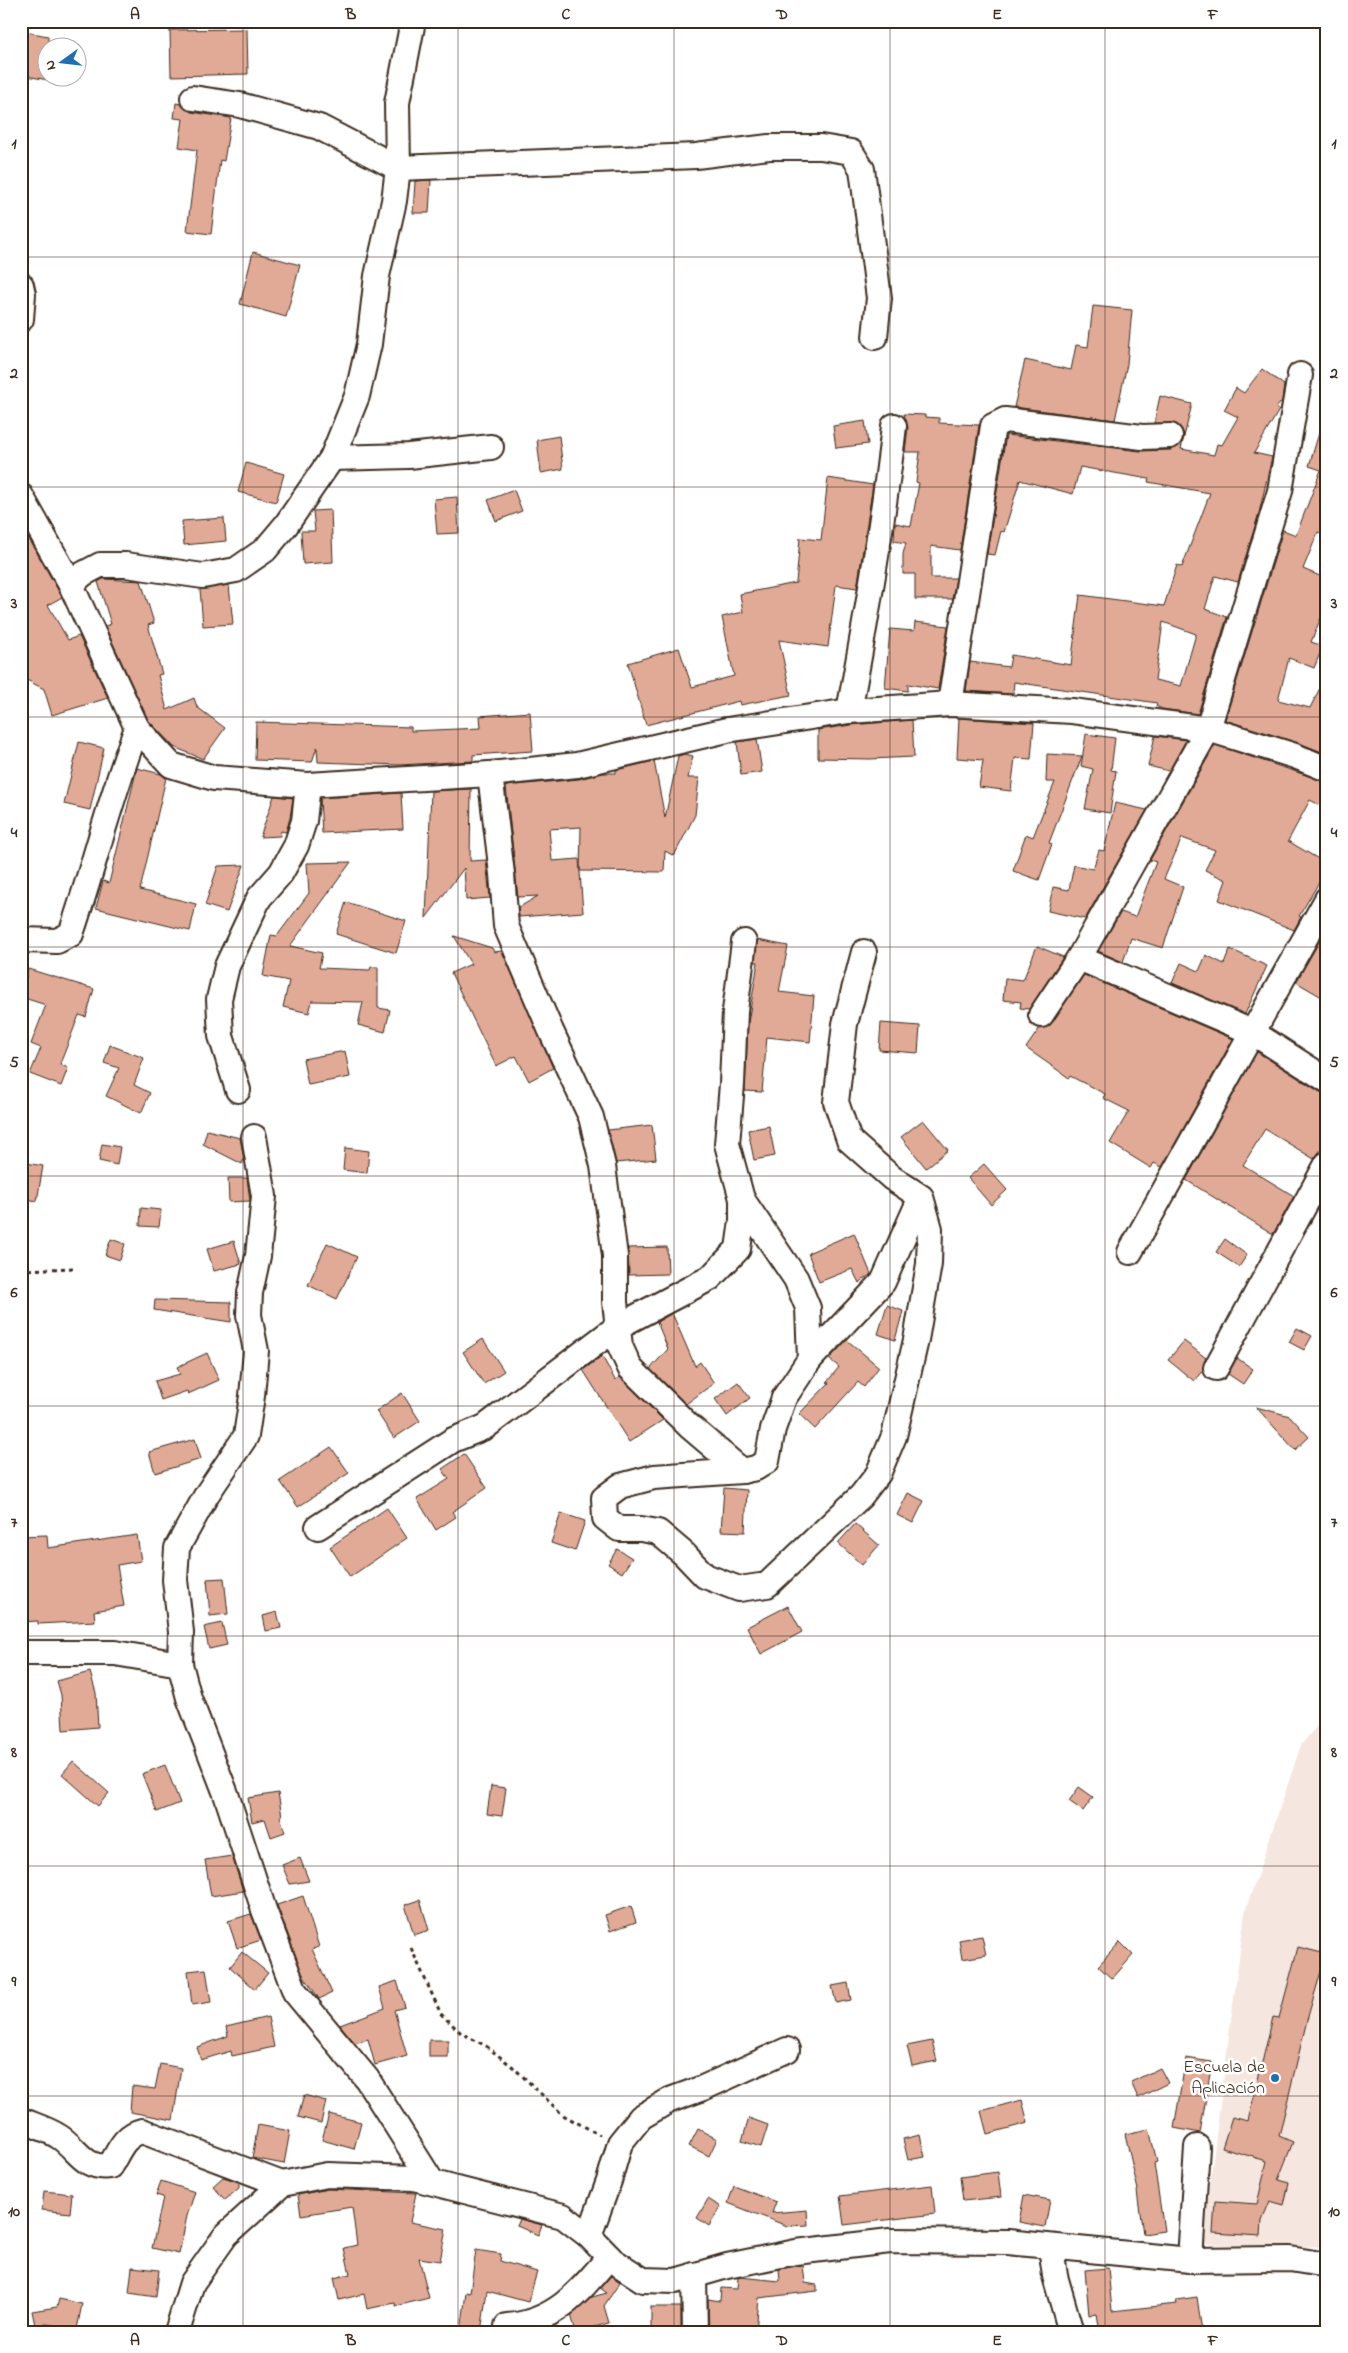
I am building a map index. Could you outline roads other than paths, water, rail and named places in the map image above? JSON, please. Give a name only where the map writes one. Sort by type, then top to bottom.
[{"type":"street","points":[[71,585],[83,574],[100,566],[126,564],[203,576],[236,570],[265,550],[286,526],[332,458],[357,396],[369,344],[377,276],[394,201],[398,168],[397,103],[412,21]]},
{"type":"street","points":[[193,98],[240,105],[319,127],[398,168],[696,156],[769,147],[821,148],[850,152],[862,169],[879,298],[876,338]]},
{"type":"street","points":[[21,285],[23,294],[21,320]]},
{"type":"street","points":[[1041,1015],[1079,958],[1208,729],[1280,491],[1300,376]]},
{"type":"street","points":[[950,704],[993,426],[1005,420],[1142,437],[1170,436]]},
{"type":"street","points":[[849,711],[867,613],[888,480],[894,426]]},
{"type":"street","points":[[332,458],[409,456],[491,447]]},
{"type":"street","points":[[21,496],[71,585],[137,728],[171,765],[214,778],[308,784],[490,774],[577,765],[727,730],[849,711],[950,704],[1072,712],[1208,729],[1294,756],[1327,769]]},
{"type":"street","points":[[21,940],[57,941],[72,934],[98,854],[122,767],[137,728]]},
{"type":"street","points":[[490,774],[506,926],[551,1031],[591,1117],[603,1166],[614,1248],[620,1346],[630,1368],[689,1426],[742,1471]]},
{"type":"street","points":[[238,1090],[221,1036],[219,999],[227,966],[259,898],[281,873],[296,846],[304,821],[308,784]]},
{"type":"street","points":[[1130,1252],[1327,899]]},
{"type":"street","points":[[318,1526],[453,1440],[485,1427],[618,1326],[710,1278],[738,1249],[742,1221],[742,1199],[727,1144],[735,1011],[744,942]]},
{"type":"street","points":[[864,952],[845,1024],[836,1102],[849,1140],[892,1178],[922,1197],[930,1230],[929,1264],[916,1340],[894,1436],[878,1474],[861,1496],[767,1585],[739,1589],[705,1576],[684,1554],[658,1532],[640,1529],[619,1529],[605,1518],[604,1498],[620,1486],[654,1477],[742,1471],[756,1468],[767,1461],[773,1429],[784,1398],[810,1359],[883,1282],[922,1197]]},
{"type":"street","points":[[1079,958],[1252,1032],[1327,1080]]},
{"type":"street","points":[[254,1137],[264,1196],[258,1256],[250,1293],[249,1315],[256,1351],[252,1396],[246,1436],[207,1494],[178,1548],[175,1580],[181,1632],[180,1664],[189,1698],[226,1794],[264,1910],[295,1992],[367,2080],[432,2182]]},
{"type":"street","points":[[1216,1368],[1327,1164]]},
{"type":"street","points":[[742,1199],[796,1279],[808,1308],[810,1359]]},
{"type":"street","points":[[21,1653],[115,1652],[180,1664]]},
{"type":"street","points":[[589,2236],[609,2181],[620,2142],[641,2117],[670,2100],[703,2088],[787,2050]]},
{"type":"street","points":[[21,2120],[58,2136],[86,2162],[99,2168],[110,2166],[125,2140],[131,2134],[142,2131],[282,2184]]},
{"type":"street","points":[[1190,2260],[1197,2147]]},
{"type":"street","points":[[177,2332],[192,2283],[226,2235],[282,2184],[327,2175],[414,2178],[562,2216],[589,2236],[609,2257],[643,2280],[675,2281],[727,2266],[796,2252],[890,2241],[1008,2242],[1190,2260],[1290,2259],[1327,2264]]},
{"type":"street","points":[[1051,2247],[1056,2276],[1071,2332]]},
{"type":"street","points":[[507,2326],[520,2325],[554,2313],[580,2290],[609,2257]]},
{"type":"street","points":[[694,2276],[695,2332]]},
{"type":"place","name":"Escuela de Aplicación","points":[[1275,2078]]}]
